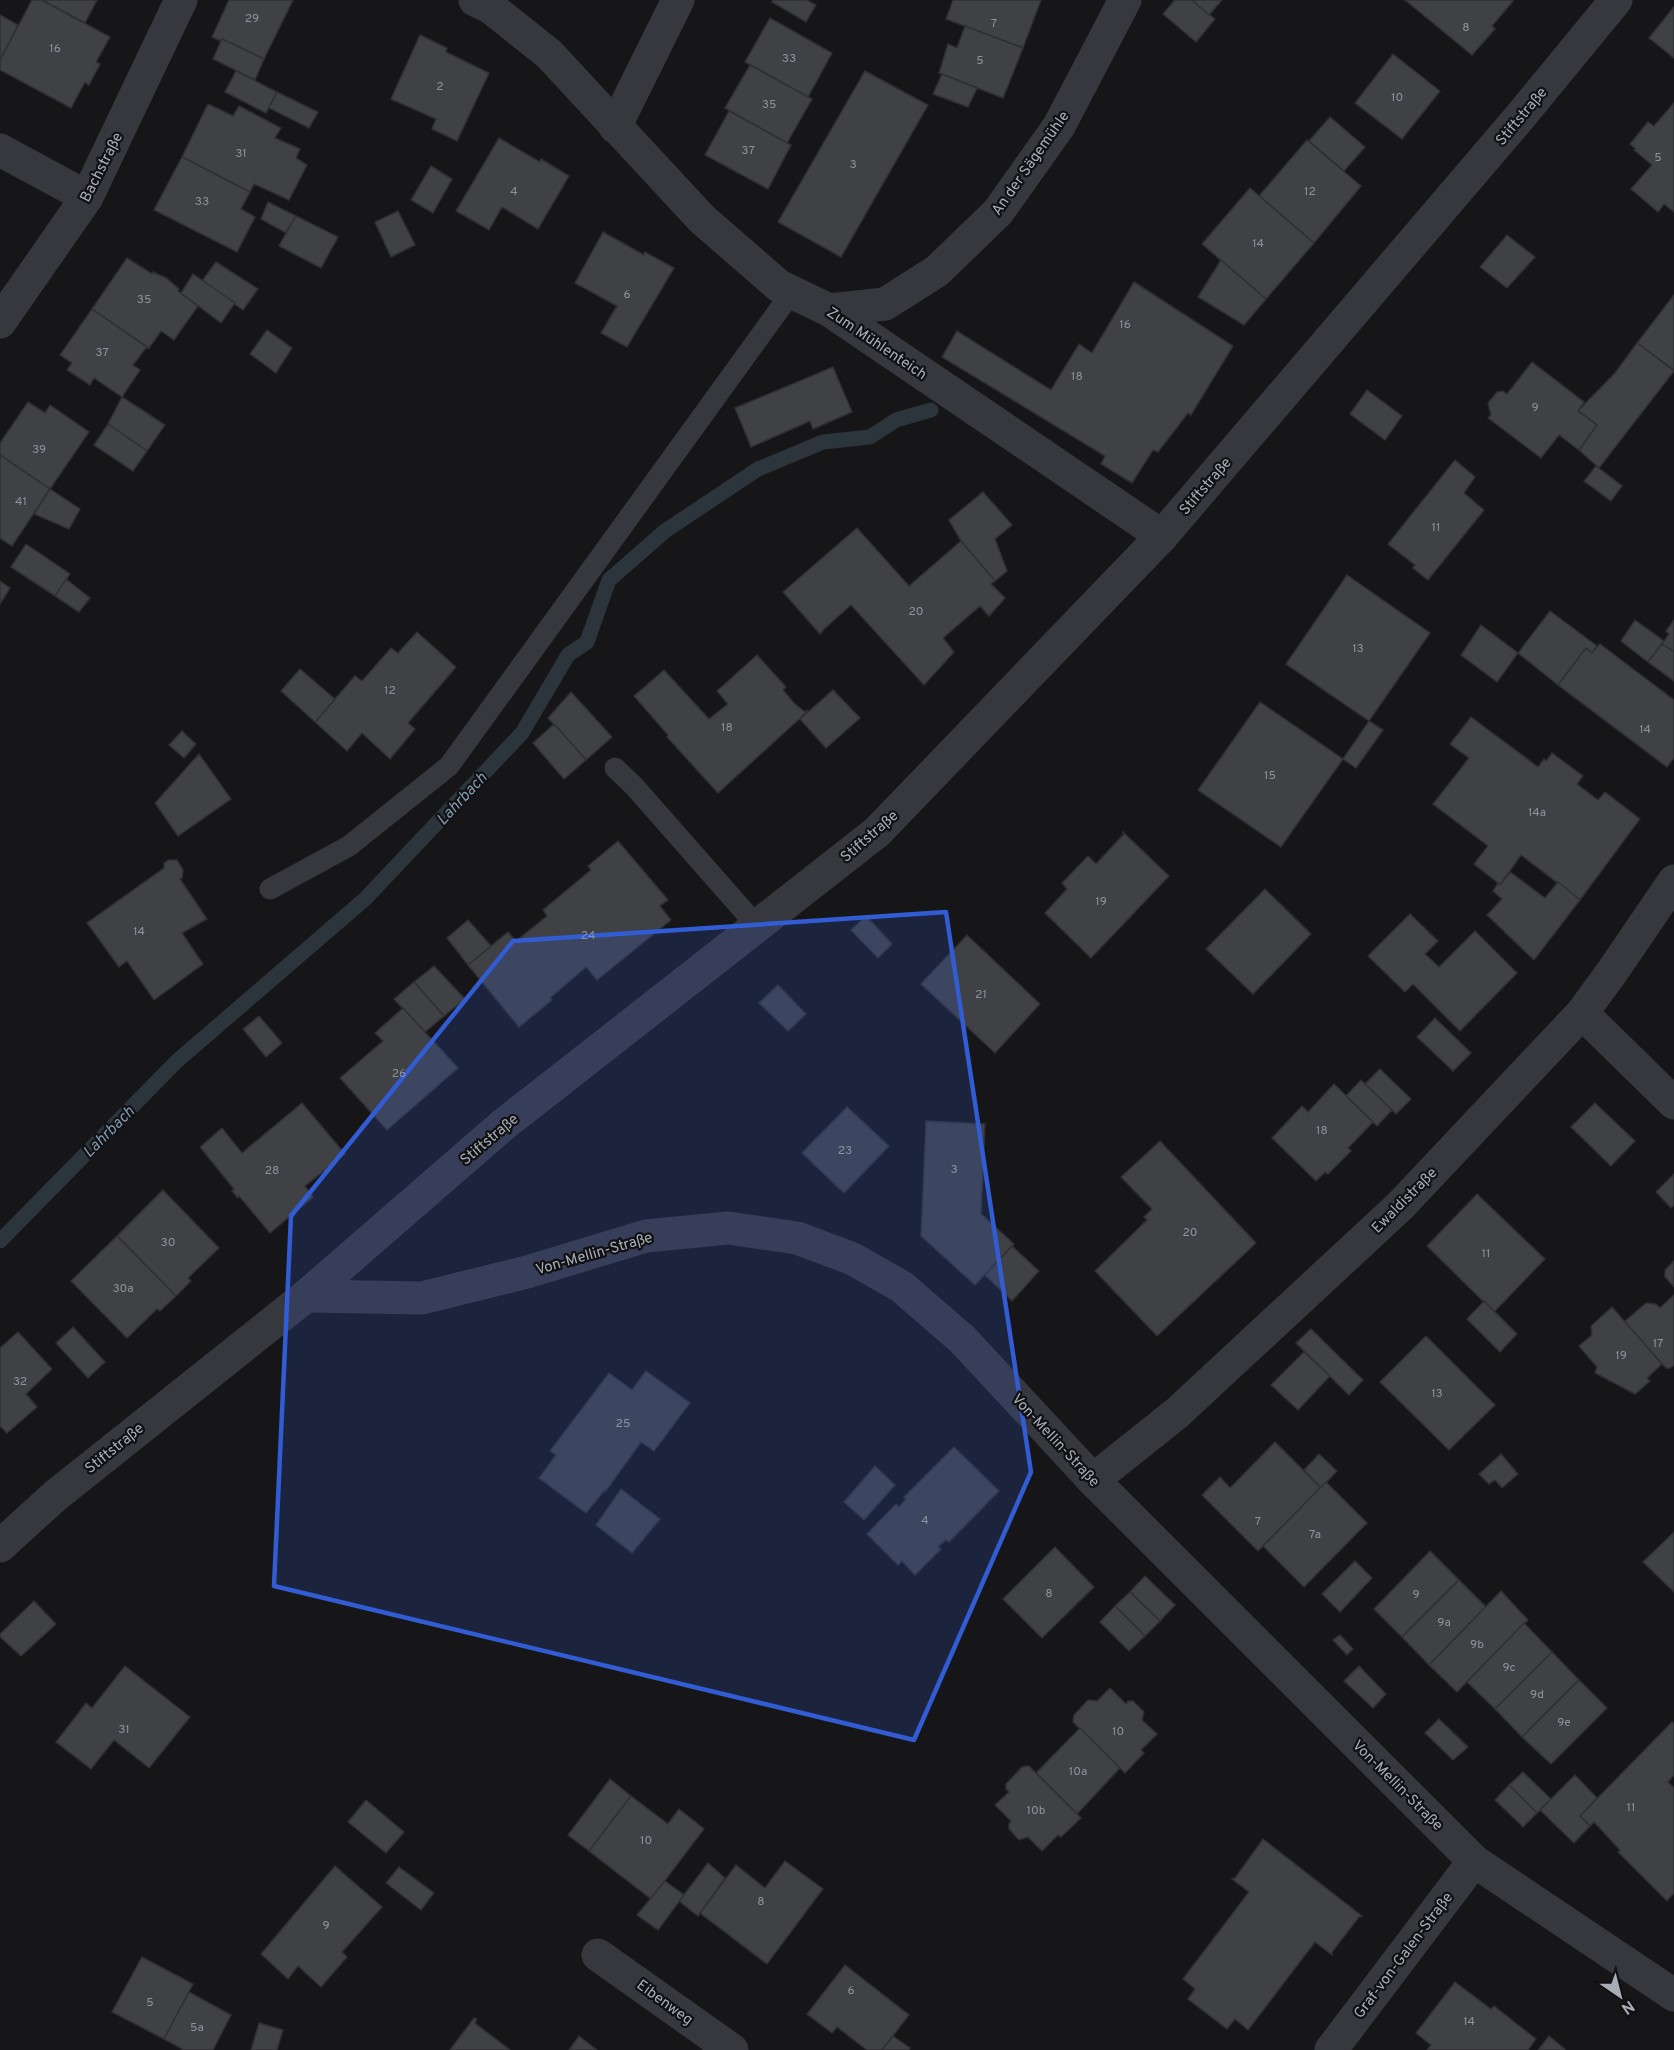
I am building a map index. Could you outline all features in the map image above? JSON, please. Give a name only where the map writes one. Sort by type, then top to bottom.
[{"type":"street","name":"Bachstraße","points":[[0,322],[87,197],[181,0]]},
{"type":"street","name":"Zum Mühlenteich","points":[[476,0],[489,7],[549,54],[702,219],[779,286],[829,310],[1162,536]]},
{"type":"street","points":[[615,127],[678,0]]},
{"type":"street","name":"An der Sägemühle","points":[[829,310],[885,304],[938,271],[998,212],[1059,126],[1125,0]]},
{"type":"street","name":"Stiftstraße","points":[[0,1546],[55,1496],[306,1296],[503,1125],[877,832],[1162,536],[1519,118],[1616,0]]},
{"type":"street","points":[[0,150],[87,197]]},
{"type":"street","name":"Ewaldistraße","points":[[1093,1480],[1177,1413],[1400,1206],[1582,1013],[1674,882]]},
{"type":"street","points":[[1582,1013],[1674,1103]]},
{"type":"street","name":"Von-Mellin-Straße","points":[[306,1296],[422,1298],[527,1272],[646,1236],[728,1228],[797,1238],[853,1259],[902,1287],[963,1340],[1093,1480],[1474,1861],[1674,1995]]},
{"type":"street","name":"Graf-von-Galen-Straße","points":[[1331,2050],[1474,1861]]},
{"type":"street","name":"Eibenweg","points":[[598,1954],[732,2050]]},
{"type":"lane","points":[[270,889],[349,846],[448,766],[792,292]]},
{"type":"lane","points":[[615,768],[633,785],[758,927]]},
{"type":"highlighted area","points":[[946,912],[1031,1472],[914,1740],[274,1586],[291,1216],[513,941]]},
{"type":"building","points":[[32,0],[42,0],[110,37],[96,62],[100,64],[89,85],[85,82],[71,108],[0,70],[0,60]]},
{"type":"building","points":[[42,0],[97,0],[85,23]]},
{"type":"building","points":[[229,0],[293,0],[264,59],[222,39],[221,41],[212,37]]},
{"type":"building","points":[[773,0],[807,0],[816,5],[806,22],[772,2]]},
{"type":"building","points":[[953,0],[1041,0],[1023,48],[946,19]]},
{"type":"building","points":[[1175,0],[1192,0],[1215,19],[1196,42],[1163,14]]},
{"type":"building","points":[[1192,0],[1222,0],[1209,15]]},
{"type":"building","points":[[1405,0],[1513,1],[1492,26],[1495,29],[1472,55]]},
{"type":"building","points":[[1674,7],[1674,58],[1649,38]]},
{"type":"building","points":[[0,15],[18,25],[0,60]]},
{"type":"building","points":[[770,18],[832,53],[808,97],[745,62]]},
{"type":"building","points":[[965,26],[1023,48],[1003,98],[939,73],[948,44],[957,48]]},
{"type":"building","points":[[420,35],[447,48],[446,52],[489,73],[457,141],[432,129],[436,119],[391,99]]},
{"type":"building","points":[[222,39],[264,59],[255,80],[213,59]]},
{"type":"building","points":[[1393,54],[1440,91],[1402,139],[1355,103]]},
{"type":"building","points":[[750,65],[812,99],[787,143],[725,108]]},
{"type":"building","points":[[236,71],[277,92],[266,113],[225,92]]},
{"type":"building","points":[[865,71],[928,105],[841,257],[778,222]]},
{"type":"building","points":[[942,74],[977,88],[968,107],[933,94]]},
{"type":"building","points":[[277,92],[318,112],[309,128],[269,108]]},
{"type":"building","points":[[1674,103],[1674,212],[1664,204],[1658,212],[1631,189],[1652,165],[1630,144],[1648,122],[1654,126]]},
{"type":"building","points":[[208,104],[233,116],[239,106],[281,128],[275,138],[300,149],[296,158],[307,165],[289,200],[254,184],[250,192],[182,157]]},
{"type":"building","points":[[729,111],[791,145],[768,189],[705,155]]},
{"type":"building","points":[[1330,117],[1365,147],[1344,171],[1309,141]]},
{"type":"building","points":[[499,138],[569,176],[538,229],[502,207],[489,230],[456,211]]},
{"type":"building","points":[[1307,140],[1361,186],[1314,243],[1259,196]]},
{"type":"building","points":[[182,157],[250,192],[241,209],[255,217],[237,252],[154,210]]},
{"type":"building","points":[[431,166],[452,179],[433,213],[411,200]]},
{"type":"building","points":[[1250,188],[1314,243],[1266,299],[1202,244]]},
{"type":"building","points":[[268,202],[296,216],[286,233],[261,219]]},
{"type":"building","points":[[398,211],[415,245],[391,257],[375,222]]},
{"type":"building","points":[[296,216],[338,237],[321,268],[279,246]]},
{"type":"building","points":[[603,232],[644,255],[645,252],[674,268],[627,347],[601,333],[617,306],[575,283]]},
{"type":"building","points":[[1507,235],[1535,257],[1507,288],[1480,267]]},
{"type":"building","points":[[127,258],[152,274],[153,272],[166,278],[179,289],[178,291],[198,306],[174,340],[161,331],[149,348],[92,309]]},
{"type":"building","points":[[1221,260],[1266,299],[1244,325],[1198,297]]},
{"type":"building","points":[[216,262],[258,289],[243,310],[202,281]]},
{"type":"building","points":[[193,274],[235,303],[221,323],[181,293]]},
{"type":"building","points":[[1134,282],[1233,346],[1191,415],[1188,413],[1158,452],[1153,450],[1132,483],[1101,464],[1105,456],[942,357],[957,331],[1051,390],[1079,344],[1092,353]]},
{"type":"building","points":[[1674,295],[1674,370],[1637,343]]},
{"type":"building","points":[[92,309],[148,348],[133,365],[140,370],[122,397],[94,378],[90,385],[67,370],[72,363],[60,355]]},
{"type":"building","points":[[267,330],[292,348],[276,373],[250,354]]},
{"type":"building","points":[[1637,343],[1674,371],[1599,468],[1579,450],[1597,425],[1578,411],[1615,373]]},
{"type":"building","points":[[1532,362],[1584,402],[1578,411],[1597,425],[1579,450],[1559,435],[1541,458],[1488,418],[1491,415],[1488,403],[1497,392],[1503,391],[1507,394]]},
{"type":"building","points":[[833,367],[852,412],[813,429],[810,421],[751,447],[735,408]]},
{"type":"building","points":[[1367,390],[1402,416],[1385,440],[1350,414]]},
{"type":"building","points":[[122,397],[165,425],[147,451],[108,424]]},
{"type":"building","points":[[28,402],[45,413],[50,405],[89,432],[50,489],[0,455],[0,443]]},
{"type":"building","points":[[108,424],[147,451],[133,471],[94,445]]},
{"type":"building","points":[[0,455],[50,489],[12,546],[0,538]]},
{"type":"building","points":[[1455,460],[1475,477],[1464,493],[1484,510],[1428,580],[1413,568],[1415,565],[1388,544]]},
{"type":"building","points":[[1596,466],[1622,486],[1611,501],[1584,481]]},
{"type":"building","points":[[50,489],[80,509],[69,529],[34,514]]},
{"type":"building","points":[[983,492],[1012,525],[995,539],[1007,571],[995,581],[961,541],[949,520]]},
{"type":"building","points":[[857,528],[909,586],[961,541],[995,581],[991,584],[1005,598],[989,616],[980,606],[943,638],[954,652],[924,685],[851,605],[820,634],[783,592]]},
{"type":"building","points":[[26,544],[70,574],[55,596],[11,567]]},
{"type":"building","points":[[1347,575],[1430,633],[1369,721],[1286,664]]},
{"type":"building","points":[[66,579],[90,598],[79,612],[55,596]]},
{"type":"building","points":[[0,581],[10,588],[0,604]]},
{"type":"building","points":[[1550,611],[1597,646],[1592,653],[1586,648],[1558,685],[1518,653]]},
{"type":"building","points":[[1635,620],[1664,641],[1648,662],[1621,641]]},
{"type":"building","points":[[1674,620],[1674,652],[1662,644],[1669,634],[1666,631]]},
{"type":"building","points":[[1481,625],[1518,653],[1497,682],[1461,655]]},
{"type":"building","points":[[417,632],[456,667],[408,723],[415,729],[390,759],[362,733],[347,751],[315,722],[355,676],[362,681],[391,648],[398,653]]},
{"type":"building","points":[[1600,644],[1674,700],[1674,758],[1667,767],[1558,685],[1586,648],[1592,653]]},
{"type":"building","points":[[1662,644],[1674,652],[1674,681],[1648,662]]},
{"type":"building","points":[[757,655],[786,687],[783,690],[794,703],[805,712],[808,711],[718,793],[667,737],[668,735],[634,696],[664,670],[709,719],[728,704],[717,691]]},
{"type":"building","points":[[300,669],[335,699],[315,722],[281,691]]},
{"type":"building","points":[[833,690],[860,718],[826,748],[800,719]]},
{"type":"building","points":[[571,692],[612,737],[586,760],[548,718]]},
{"type":"building","points":[[1260,702],[1343,759],[1281,847],[1198,790]]},
{"type":"building","points":[[1471,717],[1538,767],[1552,753],[1583,776],[1577,784],[1598,800],[1605,792],[1640,819],[1580,900],[1521,855],[1500,885],[1474,864],[1488,846],[1433,804],[1469,758],[1450,744]]},
{"type":"building","points":[[1369,721],[1383,730],[1356,768],[1343,759]]},
{"type":"building","points":[[554,724],[586,760],[564,779],[533,743]]},
{"type":"building","points":[[182,731],[196,744],[184,758],[169,745]]},
{"type":"building","points":[[199,754],[231,799],[178,836],[155,803]]},
{"type":"building","points":[[1123,832],[1169,876],[1091,958],[1045,913],[1067,889],[1062,883],[1088,856],[1096,864],[1123,835]]},
{"type":"building","points":[[618,841],[668,900],[660,906],[671,920],[597,980],[586,967],[550,998],[552,1000],[519,1027],[468,965],[508,932],[516,941],[547,916],[543,910],[591,870],[588,866]]},
{"type":"building","points":[[177,860],[183,870],[180,879],[207,919],[182,933],[203,964],[154,1000],[127,961],[119,967],[87,923],[164,868],[164,863]]},
{"type":"building","points":[[1510,872],[1545,898],[1558,882],[1580,900],[1534,960],[1487,915],[1502,899],[1493,891]]},
{"type":"building","points":[[1265,889],[1311,934],[1253,994],[1206,949]]},
{"type":"building","points":[[1410,914],[1438,941],[1425,954],[1439,967],[1475,931],[1517,973],[1460,1031],[1413,984],[1405,992],[1368,956]]},
{"type":"building","points":[[866,916],[892,944],[878,958],[851,930]]},
{"type":"building","points":[[468,920],[491,946],[468,965],[447,938]]},
{"type":"building","points":[[967,935],[1040,1004],[995,1053],[921,984]]},
{"type":"building","points":[[434,966],[465,999],[444,1016],[414,982]]},
{"type":"building","points":[[414,982],[444,1016],[425,1032],[394,999]]},
{"type":"building","points":[[778,985],[806,1014],[788,1031],[759,1003]]},
{"type":"building","points":[[403,1008],[458,1068],[387,1130],[340,1078],[383,1041],[375,1033]]},
{"type":"building","points":[[259,1016],[282,1043],[266,1057],[243,1029]]},
{"type":"building","points":[[1435,1018],[1471,1053],[1453,1071],[1417,1037]]},
{"type":"building","points":[[1380,1069],[1411,1099],[1396,1114],[1365,1084]]},
{"type":"building","points":[[1361,1080],[1392,1110],[1377,1126],[1346,1096]]},
{"type":"building","points":[[1334,1084],[1373,1122],[1348,1148],[1351,1151],[1328,1174],[1325,1172],[1316,1181],[1272,1138],[1302,1106],[1308,1112]]},
{"type":"building","points":[[302,1103],[345,1154],[305,1186],[313,1197],[270,1233],[239,1196],[238,1198],[232,1191],[234,1189],[200,1147],[222,1128],[242,1153]]},
{"type":"building","points":[[1595,1103],[1635,1141],[1611,1166],[1571,1127]]},
{"type":"building","points":[[847,1107],[889,1146],[844,1193],[802,1153]]},
{"type":"building","points":[[926,1121],[985,1124],[981,1214],[1014,1244],[975,1285],[921,1236]]},
{"type":"building","points":[[1160,1141],[1256,1243],[1157,1336],[1095,1271],[1147,1220],[1144,1217],[1152,1209],[1121,1177]]},
{"type":"building","points":[[1674,1174],[1674,1205],[1671,1208],[1656,1192]]},
{"type":"building","points":[[163,1190],[219,1248],[188,1278],[191,1281],[176,1296],[117,1236]]},
{"type":"building","points":[[1477,1194],[1545,1259],[1494,1312],[1427,1246]]},
{"type":"building","points":[[117,1236],[176,1296],[160,1311],[157,1309],[127,1338],[71,1281]]},
{"type":"building","points":[[1012,1246],[1039,1271],[1012,1301],[985,1275]]},
{"type":"building","points":[[1674,1261],[1674,1287],[1665,1277],[1665,1270]]},
{"type":"building","points":[[1674,1295],[1674,1365],[1666,1368],[1624,1322],[1646,1303],[1656,1304],[1660,1308]]},
{"type":"building","points":[[1484,1301],[1517,1334],[1500,1352],[1467,1319]]},
{"type":"building","points":[[1612,1307],[1662,1364],[1647,1378],[1650,1381],[1635,1394],[1595,1373],[1597,1367],[1579,1346],[1592,1335],[1591,1326]]},
{"type":"building","points":[[73,1327],[105,1362],[88,1378],[56,1343]]},
{"type":"building","points":[[1311,1329],[1363,1380],[1349,1395],[1296,1343]]},
{"type":"building","points":[[18,1332],[52,1369],[26,1394],[37,1407],[7,1433],[0,1426],[0,1348]]},
{"type":"building","points":[[1426,1336],[1495,1405],[1449,1450],[1380,1382]]},
{"type":"building","points":[[1304,1352],[1330,1376],[1298,1410],[1271,1385]]},
{"type":"building","points":[[646,1371],[690,1403],[654,1451],[641,1442],[605,1492],[586,1513],[539,1478],[556,1455],[550,1451],[609,1373],[632,1390]]},
{"type":"building","points":[[1275,1442],[1321,1488],[1258,1551],[1202,1495],[1220,1477],[1230,1488]]},
{"type":"building","points":[[954,1447],[999,1491],[949,1542],[946,1540],[938,1547],[941,1549],[915,1575],[902,1561],[898,1565],[867,1534],[896,1504],[899,1507],[906,1499],[904,1497]]},
{"type":"building","points":[[1319,1454],[1337,1471],[1321,1488],[1304,1470]]},
{"type":"building","points":[[1501,1454],[1518,1474],[1502,1488],[1495,1480],[1489,1484],[1479,1474]]},
{"type":"building","points":[[875,1466],[895,1485],[864,1520],[844,1502]]},
{"type":"building","points":[[1326,1482],[1367,1523],[1304,1587],[1263,1546]]},
{"type":"building","points":[[621,1489],[660,1519],[632,1553],[596,1525]]},
{"type":"building","points":[[1674,1532],[1674,1592],[1643,1562]]},
{"type":"building","points":[[1055,1547],[1094,1587],[1042,1638],[1003,1599]]},
{"type":"building","points":[[1430,1551],[1459,1580],[1402,1637],[1374,1609]]},
{"type":"building","points":[[1355,1561],[1372,1578],[1340,1612],[1322,1594]]},
{"type":"building","points":[[1145,1576],[1175,1605],[1160,1621],[1130,1592]]},
{"type":"building","points":[[1459,1580],[1486,1607],[1429,1665],[1402,1637]]},
{"type":"building","points":[[1501,1591],[1528,1620],[1457,1692],[1429,1665]]},
{"type":"building","points":[[1130,1592],[1160,1621],[1145,1636],[1115,1606]]},
{"type":"building","points":[[34,1601],[56,1624],[21,1656],[0,1637],[0,1634]]},
{"type":"building","points":[[1115,1606],[1145,1636],[1129,1651],[1100,1622]]},
{"type":"building","points":[[1524,1623],[1552,1652],[1495,1709],[1467,1682]]},
{"type":"building","points":[[1340,1635],[1353,1649],[1347,1655],[1333,1640]]},
{"type":"building","points":[[1552,1652],[1579,1680],[1522,1737],[1495,1709]]},
{"type":"building","points":[[125,1666],[190,1717],[149,1768],[114,1740],[91,1769],[56,1742],[86,1703],[92,1708]]},
{"type":"building","points":[[1359,1666],[1386,1694],[1373,1708],[1344,1681]]},
{"type":"building","points":[[1579,1680],[1607,1708],[1551,1764],[1522,1737]]},
{"type":"building","points":[[1110,1688],[1126,1704],[1128,1701],[1133,1701],[1144,1712],[1142,1720],[1157,1734],[1141,1750],[1144,1753],[1125,1773],[1073,1722],[1074,1715],[1088,1700],[1097,1701]]},
{"type":"building","points":[[1439,1719],[1468,1747],[1453,1760],[1425,1733]]},
{"type":"building","points":[[1672,1722],[1674,1724],[1674,1775],[1668,1782],[1674,1788],[1674,1893],[1667,1901],[1618,1852],[1620,1850],[1594,1822],[1590,1826],[1580,1816]]},
{"type":"building","points":[[1080,1728],[1120,1768],[1077,1814],[1036,1773]]},
{"type":"building","points":[[1029,1766],[1081,1818],[1061,1837],[1058,1835],[1042,1851],[1028,1837],[1019,1840],[1009,1829],[1011,1821],[995,1805],[1009,1792],[1006,1784],[1022,1767]]},
{"type":"building","points":[[1523,1772],[1551,1799],[1537,1813],[1509,1785]]},
{"type":"building","points":[[1575,1775],[1597,1798],[1580,1816],[1590,1826],[1574,1843],[1540,1810]]},
{"type":"building","points":[[610,1779],[631,1796],[589,1851],[568,1835]]},
{"type":"building","points":[[1509,1785],[1537,1813],[1523,1827],[1495,1800]]},
{"type":"building","points":[[631,1796],[668,1824],[679,1809],[704,1829],[651,1899],[589,1851]]},
{"type":"building","points":[[366,1800],[404,1832],[386,1853],[348,1822]]},
{"type":"building","points":[[1263,1839],[1362,1916],[1332,1952],[1332,1955],[1315,1942],[1248,2030],[1235,2019],[1227,2029],[1188,1999],[1195,1989],[1183,1979],[1249,1892],[1232,1879]]},
{"type":"building","points":[[785,1861],[823,1889],[767,1964],[700,1913],[736,1865],[765,1888]]},
{"type":"building","points":[[708,1863],[725,1878],[698,1916],[679,1901]]},
{"type":"building","points":[[335,1866],[382,1907],[342,1952],[347,1957],[321,1987],[298,1966],[288,1979],[261,1954]]},
{"type":"building","points":[[399,1867],[434,1893],[421,1910],[386,1883]]},
{"type":"building","points":[[665,1881],[684,1895],[658,1930],[637,1915]]},
{"type":"building","points":[[142,1957],[193,1984],[164,2039],[112,2012]]},
{"type":"building","points":[[845,1965],[909,2015],[882,2050],[867,2050],[837,2027],[832,2033],[807,2014]]},
{"type":"building","points":[[1455,1982],[1491,2009],[1494,2006],[1536,2039],[1528,2050],[1427,2050],[1431,2045],[1416,2033]]},
{"type":"building","points":[[189,1992],[231,2015],[213,2050],[184,2050],[164,2039]]},
{"type":"building","points":[[474,2018],[477,2019],[475,2023],[510,2050],[450,2050]]},
{"type":"building","points":[[259,2023],[283,2030],[277,2050],[251,2050]]},
{"type":"building","points":[[579,2036],[597,2050],[569,2050]]},
{"type":"building","points":[[893,2036],[910,2048],[909,2050],[882,2050]]},
{"type":"building","points":[[1549,2036],[1565,2049],[1538,2050]]},
{"type":"waterway","name":"Lahrbach","points":[[0,1241],[177,1061],[365,899],[522,733],[568,655],[587,642],[609,580],[665,531],[758,469],[823,442],[870,437],[896,420],[931,410]]}]
